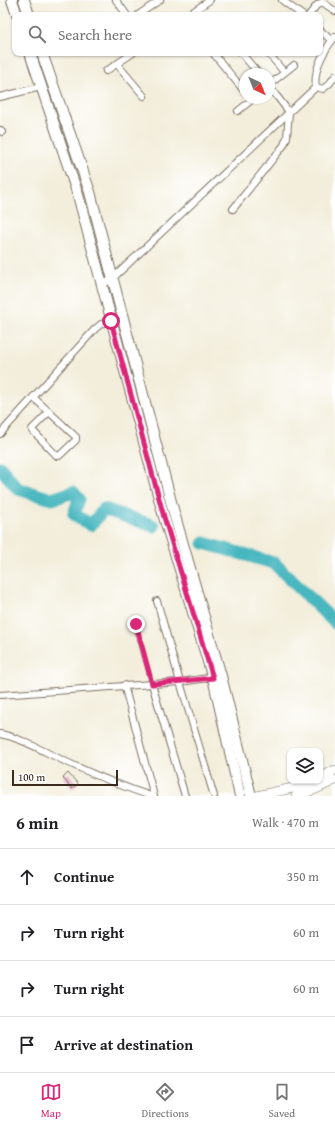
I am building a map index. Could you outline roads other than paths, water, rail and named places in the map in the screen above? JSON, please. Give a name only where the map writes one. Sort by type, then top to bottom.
[{"type":"main road","points":[[12,0],[16,12]]},
{"type":"main road","points":[[24,0],[28,12]]},
{"type":"main road","points":[[31,56],[78,196],[164,517],[217,677],[240,796]]},
{"type":"main road","points":[[43,56],[90,192],[217,677],[251,796]]},
{"type":"main road","points":[[323,776],[335,770]]},
{"type":"main road","points":[[296,796],[335,780]]},
{"type":"main road","points":[[257,796],[308,784]]},
{"type":"street","points":[[116,0],[124,12]]},
{"type":"street","points":[[142,12],[160,0]]},
{"type":"street","points":[[192,12],[210,0]]},
{"type":"street","points":[[282,0],[298,12]]},
{"type":"street","points":[[311,12],[317,5],[322,2],[335,11]]},
{"type":"street","points":[[101,286],[112,280],[316,87],[316,73],[333,39],[323,32]]},
{"type":"street","points":[[106,71],[129,56]]},
{"type":"street","points":[[215,56],[239,85]]},
{"type":"street","points":[[244,56],[254,68]]},
{"type":"street","points":[[271,56],[284,72]]},
{"type":"street","points":[[117,64],[144,96]]},
{"type":"street","points":[[275,80],[294,65]]},
{"type":"street","points":[[316,87],[323,89],[335,76]]},
{"type":"street","points":[[0,97],[41,87]]},
{"type":"street","points":[[233,209],[284,144],[287,137],[289,112],[275,94]]},
{"type":"street","points":[[238,111],[246,104]]},
{"type":"street","points":[[0,434],[95,329],[101,324],[111,321]]},
{"type":"street","points":[[33,397],[49,412],[76,438],[60,456],[57,456],[32,429],[49,412]]},
{"type":"street","points":[[157,601],[214,796]]},
{"type":"street","points":[[0,695],[180,682],[217,677]]},
{"type":"street","points":[[152,684],[185,796]]},
{"type":"street","points":[[124,685],[153,796]]},
{"type":"street","points":[[0,734],[19,740],[70,764],[153,796]]},
{"type":"lane","points":[[136,624],[152,684]]},
{"type":"waterway","points":[[0,467],[18,489],[52,499],[73,492],[79,499],[74,514],[91,525],[104,509],[154,526]]},
{"type":"waterway","points":[[204,543],[274,563],[335,623]]}]
